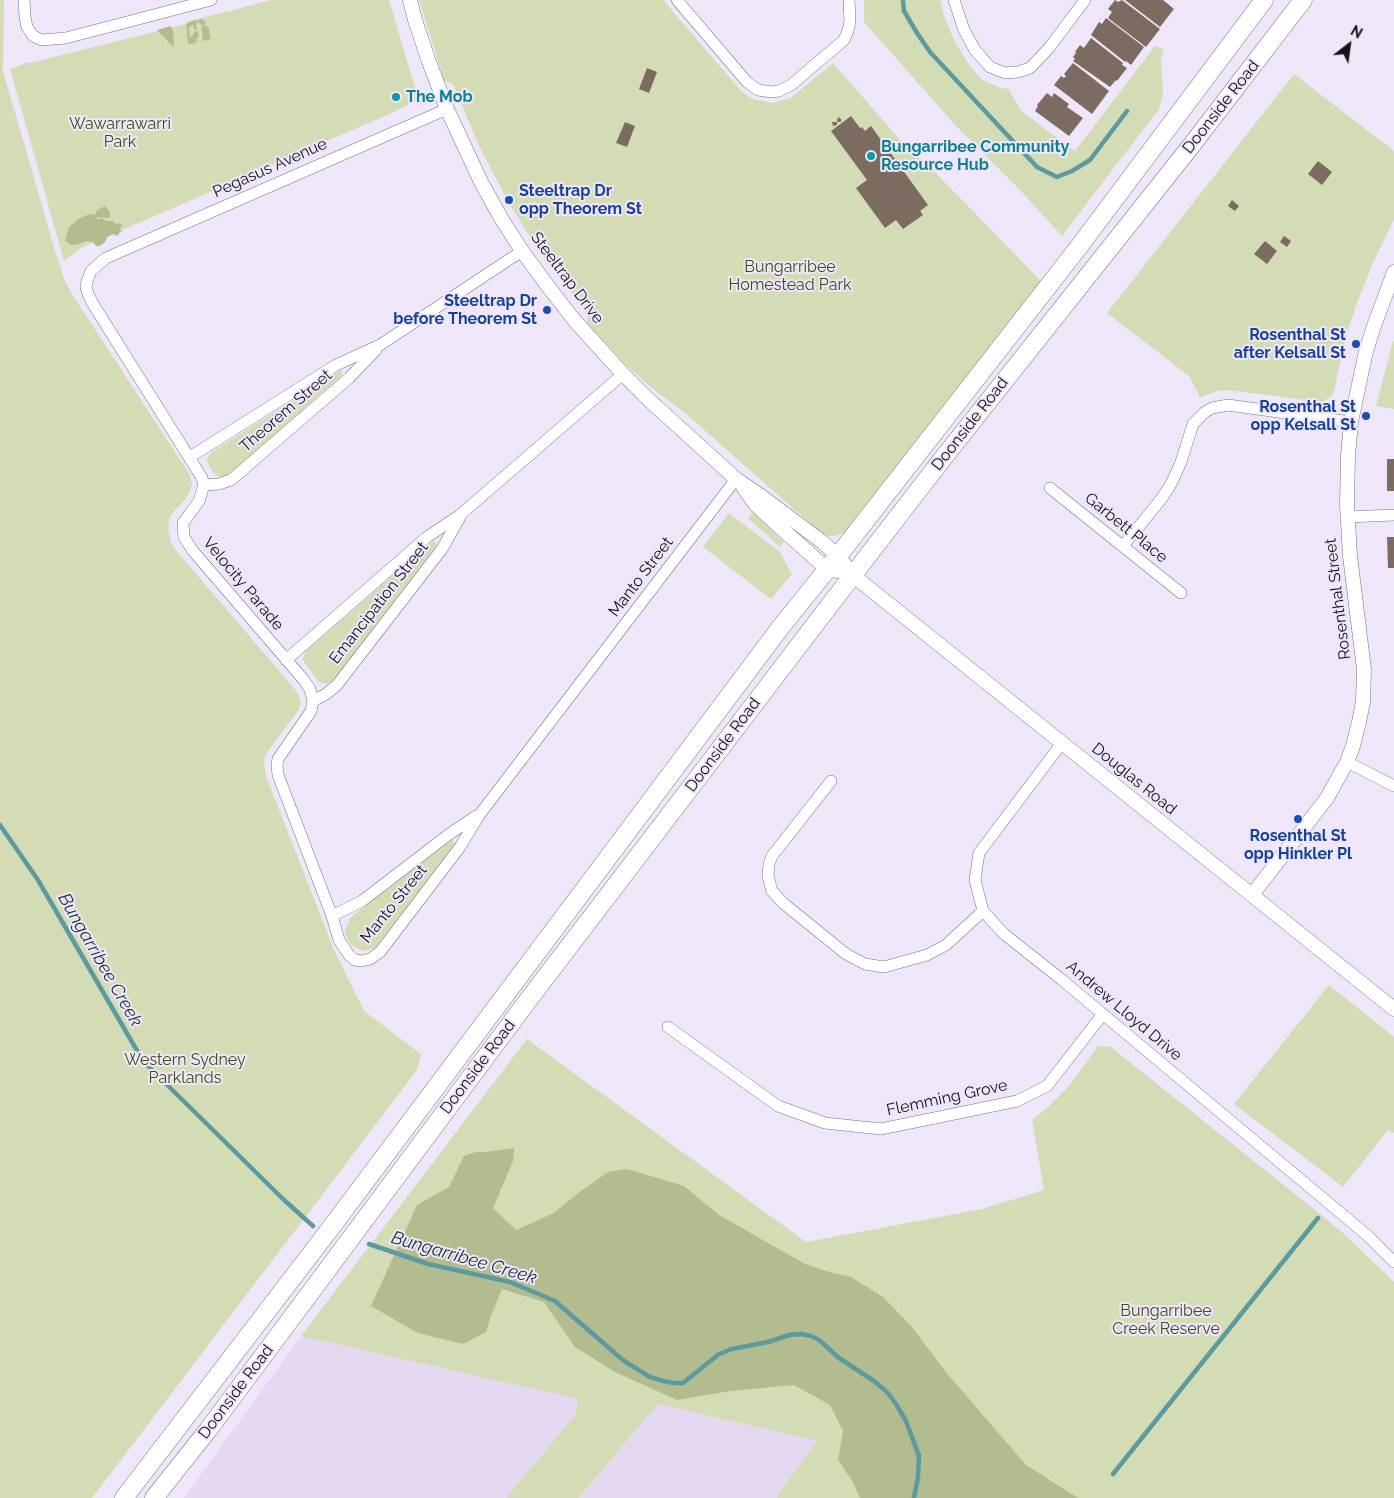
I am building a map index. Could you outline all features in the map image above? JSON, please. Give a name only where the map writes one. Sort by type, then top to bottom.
[{"type":"main road","name":"Doonside Road","points":[[124,1498],[333,1225],[780,628],[1078,248],[1264,0]]},
{"type":"main road","name":"Doonside Road","points":[[154,1498],[208,1430],[529,998],[853,575],[944,457],[1192,146],[1303,0]]},
{"type":"street","points":[[24,0],[27,27],[33,36],[42,40],[66,38],[210,0]]},
{"type":"street","name":"Steeltrap Drive","points":[[410,0],[425,51],[446,109],[481,182],[522,251],[550,289],[575,321],[648,399],[736,479],[769,502],[833,562]]},
{"type":"street","points":[[677,0],[747,82],[758,90],[772,92],[791,85],[844,40],[850,22],[849,0]]},
{"type":"street","points":[[954,0],[965,31],[975,50],[990,67],[1005,73],[1018,72],[1030,68],[1049,48],[1085,0]]},
{"type":"street","name":"Pegasus Avenue","points":[[190,457],[88,294],[86,287],[88,276],[106,258],[446,109]]},
{"type":"street","name":"Theorem Street","points":[[190,457],[336,365],[380,345],[522,251]]},
{"type":"street","name":"Rosenthal Street","points":[[1252,895],[1323,804],[1347,762],[1362,712],[1364,670],[1350,556],[1346,486],[1351,422],[1366,351],[1394,272]]},
{"type":"street","name":"Theorem Street","points":[[204,485],[218,484],[231,480],[349,378],[380,345]]},
{"type":"street","name":"Emancipation Street","points":[[286,660],[427,537],[460,516],[623,374]]},
{"type":"street","points":[[1123,546],[1171,484],[1181,462],[1193,424],[1212,408],[1228,405],[1351,422]]},
{"type":"street","points":[[190,457],[204,485]]},
{"type":"street","name":"Manto Street","points":[[480,814],[448,835],[362,901],[332,916],[339,940],[348,955],[355,960],[362,961],[370,959],[380,952],[460,847],[480,814],[736,479]]},
{"type":"street","name":"Velocity Parade","points":[[204,485],[199,501],[183,523],[184,537],[192,551],[308,684],[313,701]]},
{"type":"street","name":"Garbett Place","points":[[1050,488],[1181,593]]},
{"type":"street","points":[[1347,517],[1394,515]]},
{"type":"street","name":"Emancipation Street","points":[[313,701],[337,685],[442,549],[460,516]]},
{"type":"street","name":"Douglas Road","points":[[833,562],[853,575],[1394,1009]]},
{"type":"street","points":[[313,701],[307,719],[278,758],[277,765],[281,783],[332,916]]},
{"type":"street","name":"Andrew Lloyd Drive","points":[[1062,743],[979,853],[975,880],[984,911],[1004,934],[1061,979],[1368,1236],[1394,1262]]},
{"type":"street","points":[[1347,762],[1394,786]]},
{"type":"street","points":[[831,781],[772,856],[768,876],[772,891],[782,903],[846,954],[865,964],[884,967],[927,955],[946,945],[984,911]]},
{"type":"street","name":"Flemming Grove","points":[[668,1028],[778,1106],[826,1123],[881,1129],[1018,1101],[1047,1086],[1103,1014]]},
{"type":"shaded area","points":[[301,1336],[579,1399],[575,1415],[506,1498],[184,1498]]},
{"type":"shaded area","points":[[658,1404],[817,1441],[777,1498],[580,1498]]},
{"type":"green space","name":"Western Sydney Parklands","points":[[0,0],[4,0],[3,71],[65,281],[190,475],[192,485],[190,491],[169,520],[168,530],[174,548],[298,693],[301,702],[298,711],[265,757],[266,776],[334,950],[364,1011],[421,1054],[417,1070],[92,1498],[0,1498]]},
{"type":"green space","name":"Wawarrawarri Park","points":[[270,0],[389,0],[418,98],[396,111],[79,249],[64,261],[10,69],[29,62],[186,24],[186,22]]},
{"type":"green space","name":"Bungarribee Homestead Park","points":[[419,0],[663,0],[742,92],[752,99],[772,103],[791,98],[833,63],[914,156],[923,160],[1041,281],[844,533],[828,536],[820,532],[685,413],[653,389],[626,365],[587,323],[588,314],[538,250],[508,201],[479,146],[453,84],[444,80]]},
{"type":"green space","points":[[864,0],[940,0],[953,38],[967,62],[982,80],[1001,88],[1009,89],[1021,111],[1075,151],[1155,46],[1164,49],[1161,60],[1163,94],[1159,109],[1062,236],[1017,187],[957,127],[864,22]]},
{"type":"green space","points":[[201,19],[206,22],[204,25],[209,28],[211,39],[204,41],[202,39],[203,33],[201,28],[203,26],[198,22]]},
{"type":"green space","points":[[195,20],[198,22],[196,24],[197,30],[194,29],[193,25],[189,27],[190,37],[192,37],[195,31],[197,31],[199,36],[196,43],[190,44],[188,43],[186,24]]},
{"type":"green space","points":[[170,26],[173,29],[174,48],[157,30]]},
{"type":"green space","points":[[1294,74],[1394,151],[1394,219],[1357,303],[1346,336],[1333,395],[1322,402],[1228,390],[1217,391],[1200,397],[1189,376],[1107,313]]},
{"type":"green space","points":[[105,206],[110,212],[110,218],[99,217],[97,220],[101,218],[122,225],[120,229],[122,232],[118,236],[113,234],[106,238],[103,244],[99,246],[87,241],[71,245],[65,241],[69,227],[80,218],[90,214],[95,215],[97,210]]},
{"type":"green space","points":[[1394,341],[1394,409],[1376,406]]},
{"type":"green space","points":[[341,370],[342,375],[232,472],[222,477],[217,476],[213,472],[207,462],[212,452]]},
{"type":"green space","points":[[753,512],[784,542],[780,547],[748,518]]},
{"type":"green space","points":[[729,513],[780,552],[792,574],[771,599],[703,547]]},
{"type":"green space","points":[[433,541],[436,543],[436,546],[335,679],[327,684],[319,682],[304,662],[303,658],[306,651]]},
{"type":"green space","points":[[451,840],[455,842],[454,845],[375,948],[363,951],[351,945],[345,934],[350,918]]},
{"type":"green space","points":[[1329,985],[1394,1037],[1394,1132],[1388,1130],[1343,1187],[1234,1104]]},
{"type":"green space","name":"Bungarribee Creek Reserve","points":[[527,1039],[806,1242],[982,1209],[1044,1190],[1032,1120],[1069,1086],[1098,1046],[1111,1047],[1343,1233],[1394,1282],[1394,1498],[777,1498],[817,1441],[658,1404],[579,1498],[506,1498],[575,1415],[578,1399],[301,1336]]},
{"type":"green space","points":[[514,1148],[513,1161],[493,1208],[516,1230],[554,1213],[608,1172],[627,1169],[684,1186],[719,1215],[805,1264],[851,1277],[883,1297],[912,1327],[945,1371],[1026,1465],[1078,1498],[860,1498],[853,1482],[838,1460],[843,1431],[830,1405],[794,1385],[730,1391],[677,1400],[615,1372],[575,1347],[544,1302],[502,1289],[486,1332],[463,1344],[418,1333],[371,1306],[417,1205],[449,1187],[464,1156],[476,1152]]},
{"type":"building","points":[[1115,0],[1118,2],[1122,0],[1160,29],[1146,47],[1108,18],[1112,12],[1108,9]]},
{"type":"building","points":[[1125,0],[1163,0],[1174,9],[1160,27]]},
{"type":"building","points":[[1106,18],[1144,47],[1131,65],[1091,35],[1099,22],[1102,24]]},
{"type":"building","points":[[1091,38],[1127,68],[1110,87],[1073,61],[1075,59],[1073,57],[1075,52],[1080,45],[1084,48]]},
{"type":"building","points":[[1073,63],[1109,91],[1092,114],[1054,85],[1061,76],[1064,78],[1066,76],[1064,74]]},
{"type":"building","points":[[647,68],[657,72],[649,93],[639,89]]},
{"type":"building","points":[[1047,93],[1052,97],[1054,93],[1069,104],[1067,107],[1083,118],[1069,136],[1035,111],[1037,105]]},
{"type":"building","name":"Bungarribee Community Resource Hub","points":[[851,116],[860,128],[862,127],[865,131],[871,126],[928,205],[920,211],[923,215],[903,229],[896,220],[885,228],[856,188],[867,180],[831,131]]},
{"type":"building","points":[[625,122],[635,126],[627,147],[616,143]]},
{"type":"building","points":[[832,122],[837,122],[837,125],[833,126]]},
{"type":"building","points":[[1318,161],[1332,172],[1322,185],[1308,174]]},
{"type":"building","points":[[1232,200],[1239,206],[1235,211],[1228,206]]},
{"type":"building","points":[[1284,236],[1291,241],[1287,247],[1280,242]]},
{"type":"building","points":[[1265,241],[1277,251],[1267,264],[1254,254]]},
{"type":"building","points":[[1387,459],[1394,459],[1394,491],[1387,491]]},
{"type":"building","points":[[1387,537],[1394,537],[1394,568],[1388,568]]},
{"type":"waterway","points":[[903,0],[904,11],[930,52],[1037,167],[1057,177],[1072,171],[1090,160],[1127,111]]},
{"type":"waterway","name":"Bungarribee Creek","points":[[0,825],[38,880],[143,1061],[283,1199],[313,1226]]},
{"type":"waterway","points":[[1113,1474],[1318,1218]]},
{"type":"waterway","name":"Bungarribee Creek","points":[[369,1244],[428,1264],[510,1282],[555,1301],[624,1361],[650,1377],[663,1381],[683,1383],[719,1354],[732,1349],[768,1342],[789,1335],[801,1334],[811,1336],[819,1340],[839,1358],[874,1381],[887,1392],[896,1404],[906,1421],[919,1456],[914,1498]]},
{"type":"place","name":"The Mob","points":[[396,97]]},
{"type":"place","name":"Bungarribee Community Resource Hub","points":[[871,156]]},
{"type":"place","name":"Steeltrap Dr opp Theorem St","points":[[509,200]]},
{"type":"place","name":"Steeltrap Dr before Theorem St","points":[[547,310]]},
{"type":"place","name":"Rosenthal St after Kelsall St","points":[[1356,344]]},
{"type":"place","name":"Rosenthal St opp Kelsall St","points":[[1366,416]]},
{"type":"place","name":"Rosenthal St opp Hinkler Pl","points":[[1298,819]]}]
